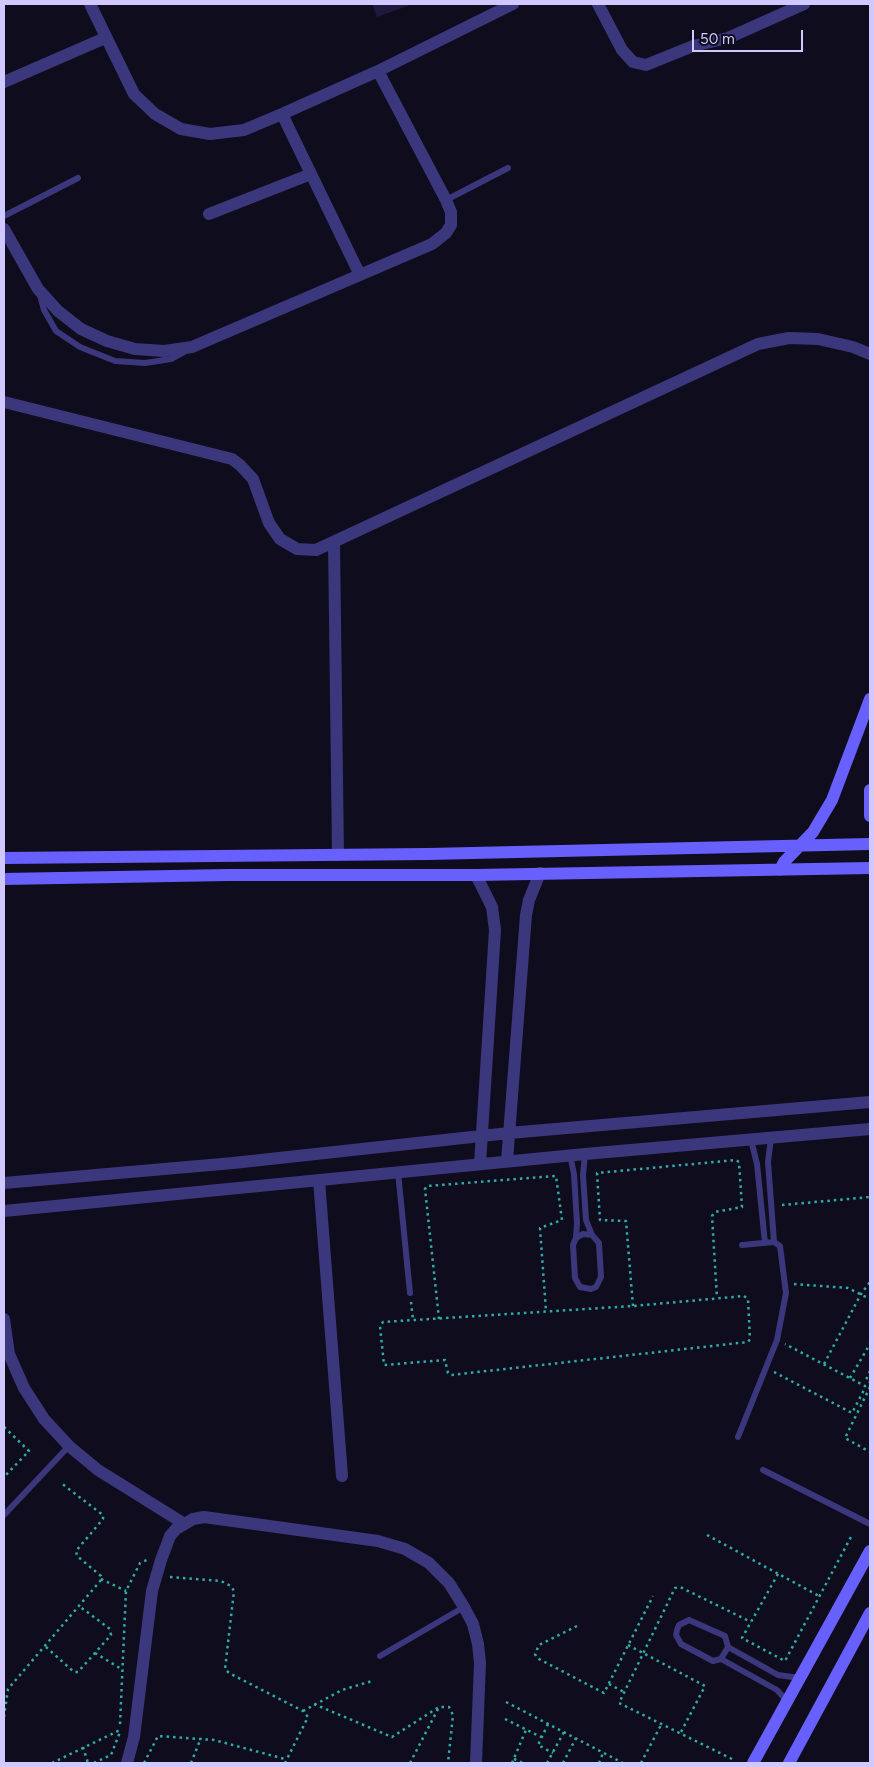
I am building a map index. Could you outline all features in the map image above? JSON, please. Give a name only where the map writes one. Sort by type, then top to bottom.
[{"type":"street","points":[[90,4],[134,94],[155,114],[181,129],[210,134],[244,130],[282,114],[378,71],[513,4]]},
{"type":"street","points":[[598,4],[622,50],[633,62],[646,65],[693,46],[728,38],[805,4]]},
{"type":"street","points":[[5,79],[105,38]]},
{"type":"street","points":[[4,229],[38,289],[58,311],[81,328],[107,341],[134,349],[164,351],[192,347],[432,244],[446,233],[451,225],[451,212],[446,200],[378,71]]},
{"type":"street","points":[[282,114],[360,275]]},
{"type":"street","points":[[209,214],[311,174]]},
{"type":"street","points":[[4,402],[232,460],[247,471],[253,479],[269,522],[280,539],[288,545],[306,550],[316,550],[758,344],[790,338],[818,340],[853,347],[870,354]]},
{"type":"street","points":[[334,542],[338,855]]},
{"type":"street","points":[[780,870],[784,862],[813,832],[832,800],[870,699]]},
{"type":"street","points":[[870,790],[870,816]]},
{"type":"street","points":[[4,858],[428,854],[870,844]]},
{"type":"street","points":[[428,854],[430,874]]},
{"type":"street","points":[[4,879],[476,875],[870,868]]},
{"type":"street","points":[[507,1161],[526,915],[529,900],[540,873]]},
{"type":"street","points":[[476,875],[492,906],[495,930],[480,1164]]},
{"type":"street","points":[[4,1183],[232,1163],[509,1133],[870,1102]]},
{"type":"street","points":[[4,1211],[570,1155],[870,1129]]},
{"type":"street","points":[[319,1180],[342,1476]]},
{"type":"street","points":[[4,1319],[9,1354],[24,1388],[44,1419],[69,1446],[98,1470],[183,1523]]},
{"type":"street","points":[[127,1763],[134,1737],[145,1640],[160,1560],[170,1536],[183,1523],[204,1517],[378,1541],[396,1546],[429,1563],[449,1583],[473,1624],[480,1663],[476,1763]]},
{"type":"street","points":[[753,1763],[870,1551]]},
{"type":"street","points":[[788,1763],[870,1613]]},
{"type":"lane","points":[[446,200],[508,168]]},
{"type":"lane","points":[[4,216],[78,178]]},
{"type":"lane","points":[[771,1138],[768,1162],[774,1242]]},
{"type":"lane","points":[[751,1140],[757,1164],[765,1242]]},
{"type":"lane","points":[[570,1155],[575,1183],[577,1223],[576,1238],[573,1245],[575,1278],[580,1287],[591,1289],[599,1282],[601,1277],[599,1243],[592,1235],[586,1220],[583,1175],[585,1154]]},
{"type":"lane","points":[[398,1172],[410,1294]]},
{"type":"lane","points":[[576,1238],[583,1234],[592,1235]]},
{"type":"lane","points":[[738,1437],[778,1340],[785,1308],[786,1284],[782,1249],[774,1242],[742,1244]]},
{"type":"lane","points":[[4,1515],[69,1446]]},
{"type":"lane","points":[[763,1470],[870,1524]]},
{"type":"lane","points":[[380,1656],[464,1607]]},
{"type":"lane","points":[[721,1659],[728,1647],[727,1640],[722,1634],[694,1620],[689,1620],[679,1625],[676,1635],[681,1644],[713,1661],[721,1659],[777,1690],[788,1702]]},
{"type":"lane","points":[[728,1647],[778,1676],[790,1679],[801,1678]]},
{"type":"path","points":[[633,1306],[626,1221],[600,1220],[597,1173],[736,1160],[739,1162],[742,1207],[715,1212],[712,1216],[717,1298]]},
{"type":"path","points":[[439,1319],[425,1189],[427,1186],[556,1176],[562,1220],[540,1228],[546,1311]]},
{"type":"path","points":[[782,1205],[870,1197]]},
{"type":"path","points":[[824,1364],[870,1282]]},
{"type":"path","points":[[786,1284],[848,1288],[870,1299]]},
{"type":"path","points":[[410,1294],[412,1320]]},
{"type":"path","points":[[744,1296],[747,1298],[749,1342],[451,1375],[448,1373],[445,1360],[384,1365],[381,1324],[412,1320],[633,1306],[744,1296]]},
{"type":"path","points":[[778,1340],[866,1387],[844,1438],[870,1452]]},
{"type":"path","points":[[850,1378],[870,1346]]},
{"type":"path","points":[[766,1368],[852,1413],[870,1387]]},
{"type":"path","points":[[870,1371],[866,1380],[870,1382]]},
{"type":"path","points":[[4,1427],[29,1451],[4,1477]]},
{"type":"path","points":[[61,1483],[103,1515],[103,1519],[76,1551],[77,1556],[101,1579],[126,1591]]},
{"type":"path","points":[[707,1535],[820,1596]]},
{"type":"path","points":[[778,1574],[743,1639],[785,1661],[852,1535]]},
{"type":"path","points":[[94,1763],[111,1755],[120,1730],[126,1591],[140,1563],[149,1560],[160,1560]]},
{"type":"path","points":[[144,1763],[158,1736],[202,1738],[285,1761],[308,1720],[303,1711],[229,1673],[225,1669],[234,1591],[231,1586],[221,1581],[156,1575]]},
{"type":"path","points":[[4,1716],[8,1689],[101,1579]]},
{"type":"path","points":[[732,1759],[619,1705],[675,1588],[678,1587],[751,1622]]},
{"type":"path","points":[[577,1626],[539,1645],[536,1650],[537,1658],[604,1693],[653,1596]]},
{"type":"path","points":[[46,1646],[76,1672],[81,1672],[111,1635],[111,1630],[79,1606]]},
{"type":"path","points":[[628,1645],[705,1686],[680,1734]]},
{"type":"path","points":[[95,1653],[123,1670]]},
{"type":"path","points":[[303,1711],[342,1690],[372,1681]]},
{"type":"path","points":[[609,1684],[624,1692]]},
{"type":"path","points":[[506,1702],[622,1763]]},
{"type":"path","points":[[314,1704],[392,1737],[438,1707],[449,1707],[454,1715],[448,1763]]},
{"type":"path","points":[[410,1763],[438,1707]]},
{"type":"path","points":[[505,1719],[542,1737]]},
{"type":"path","points":[[548,1724],[538,1745],[553,1753]]},
{"type":"path","points":[[641,1763],[661,1725]]},
{"type":"path","points":[[52,1763],[120,1730]]},
{"type":"path","points":[[512,1763],[526,1730]]},
{"type":"path","points":[[548,1763],[564,1732]]},
{"type":"path","points":[[190,1763],[202,1738]]},
{"type":"path","points":[[563,1763],[576,1738]]},
{"type":"path","points":[[83,1747],[88,1763]]},
{"type":"path","points":[[598,1763],[603,1753]]},
{"type":"path","points":[[514,1759],[523,1763]]},
{"type":"building","points":[[372,4],[413,4],[377,17]]}]
